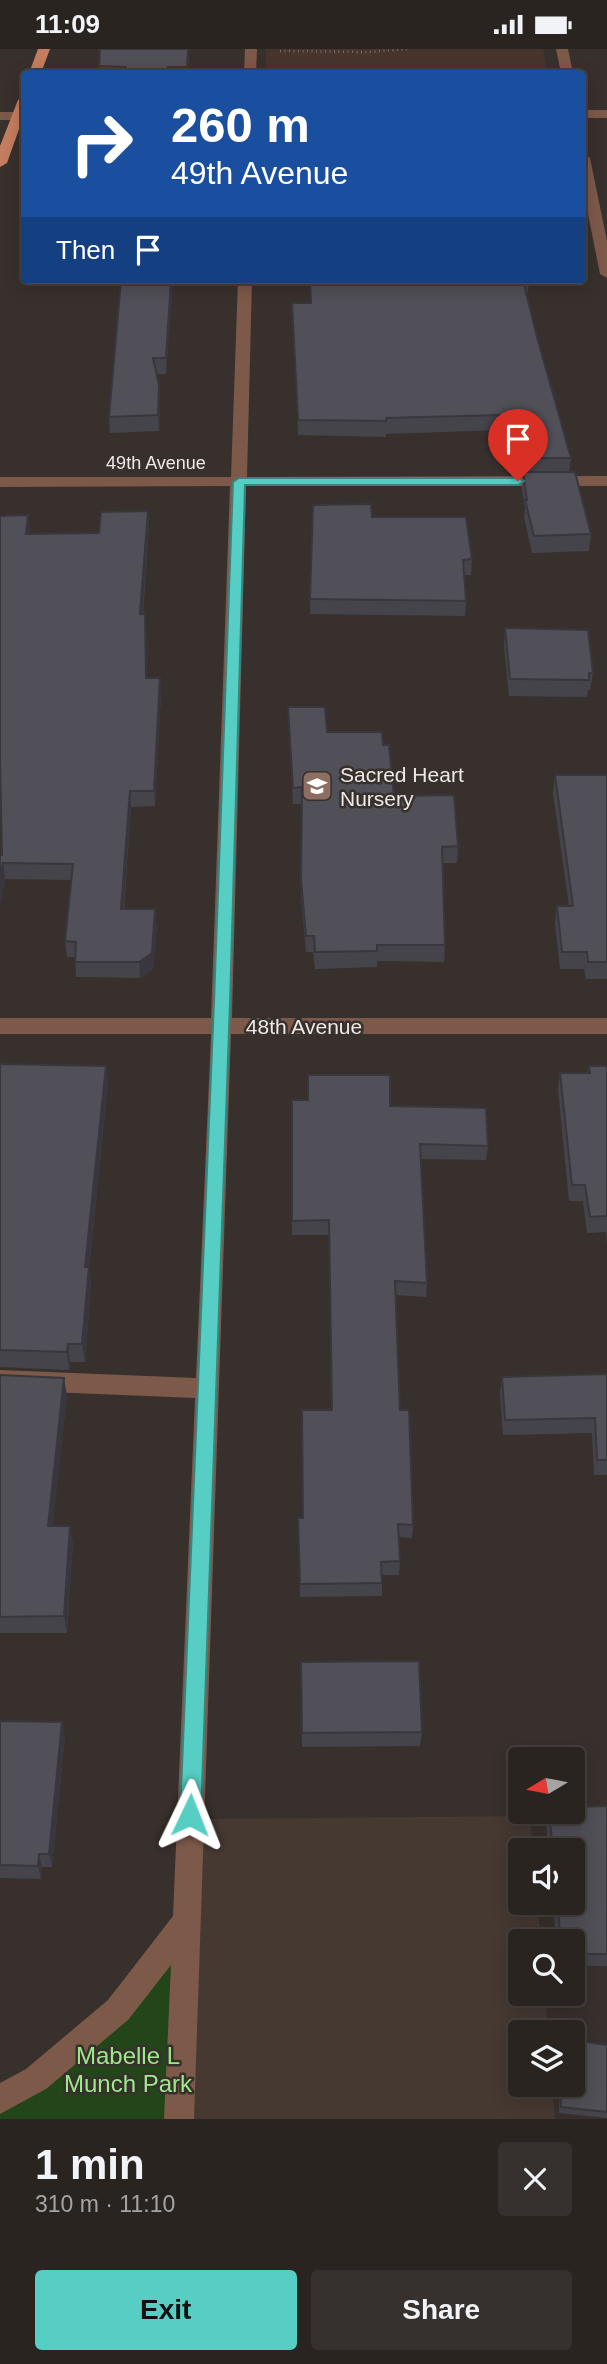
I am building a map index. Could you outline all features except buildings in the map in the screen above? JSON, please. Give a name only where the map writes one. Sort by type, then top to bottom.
[{"type":"main road","points":[[36,70],[44,49]]},
{"type":"main road","points":[[0,163],[21,118]]},
{"type":"street","points":[[250,70],[251,49]]},
{"type":"street","points":[[562,49],[566,70]]},
{"type":"street","points":[[586,114],[607,114]]},
{"type":"street","points":[[0,116],[21,116]]},
{"type":"street","points":[[586,172],[607,274]]},
{"type":"street","points":[[179,2119],[221,1026],[245,284]]},
{"type":"street","name":"49th Avenue","points":[[0,482],[607,481]]},
{"type":"street","name":"48th Avenue","points":[[0,1026],[607,1026]]},
{"type":"street","points":[[0,1381],[207,1388]]},
{"type":"street","points":[[0,2099],[36,2079],[118,2010],[186,1922]]},
{"type":"path","points":[[398,49],[406,50]]},
{"type":"path","points":[[276,51],[406,50]]},
{"type":"shaded area","points":[[266,49],[543,49],[546,70],[266,70]]},
{"type":"shaded area","points":[[508,1816],[508,1824],[531,1824],[532,1838],[508,1838],[508,1915],[538,1915],[540,1929],[508,1929],[508,2006],[546,2006],[547,2020],[508,2020],[508,2097],[553,2097],[555,2119],[178,2119],[190,1819]]},
{"type":"green space","name":"Mabelle L Munch Park","points":[[185,1926],[178,2119],[0,2119],[0,2100],[40,2077]]},
{"type":"place","name":"Sacred Heart Nursery","points":[[317,786]]},
{"type":"route","points":[[190,1815],[222,1002],[239,482],[518,481]]}]
